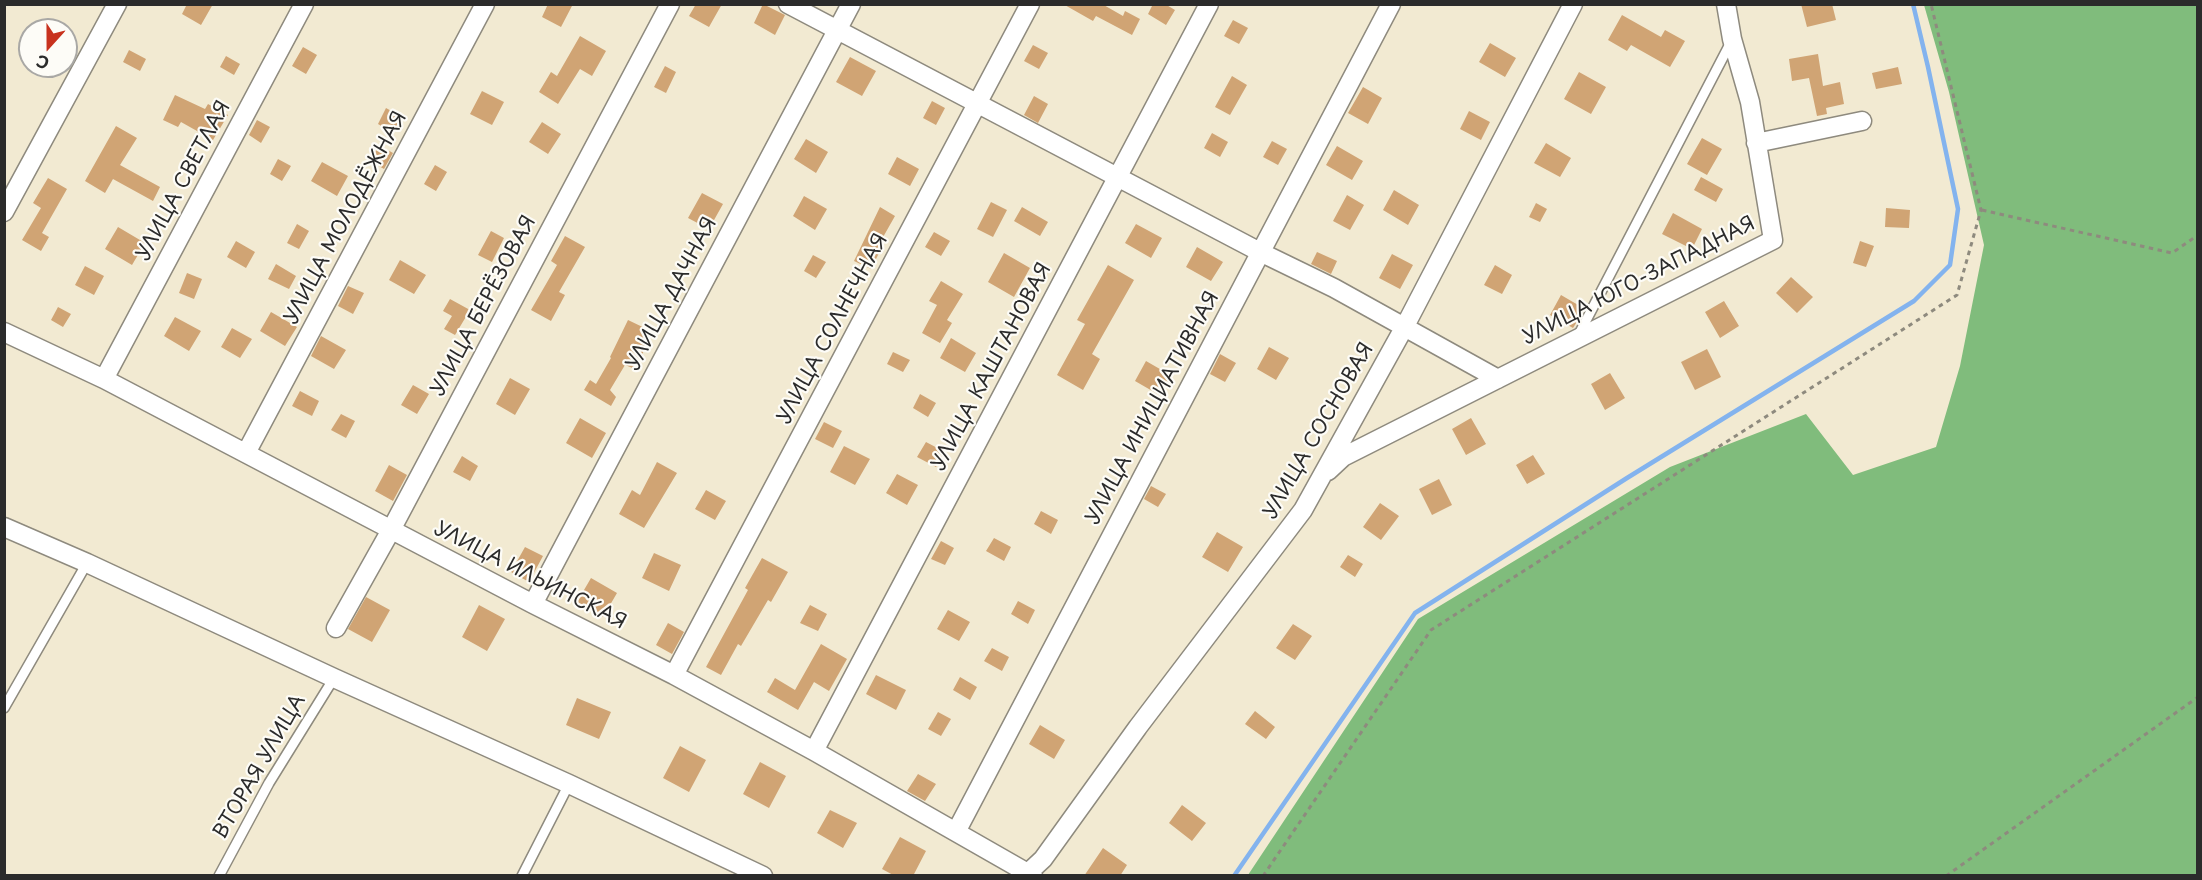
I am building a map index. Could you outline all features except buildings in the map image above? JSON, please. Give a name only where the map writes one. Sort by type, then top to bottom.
[{"type":"street","points":[[4,212],[117,4]]},
{"type":"street","name":"УЛИЦА СВЕТЛАЯ","points":[[104,379],[304,4]]},
{"type":"street","name":"УЛИЦА МОЛОДЁЖНАЯ","points":[[246,453],[486,4]]},
{"type":"street","name":"УЛИЦА БЕРЁЗОВАЯ","points":[[336,628],[391,530],[670,4]]},
{"type":"street","points":[[789,4],[1260,252],[1334,288],[1497,379]]},
{"type":"street","name":"УЛИЦА ДАЧНАЯ","points":[[533,604],[851,4]]},
{"type":"street","name":"УЛИЦА СОЛНЕЧНАЯ","points":[[674,675],[1030,4]]},
{"type":"street","name":"УЛИЦА КАШТАНОВАЯ","points":[[814,751],[1209,4]]},
{"type":"street","name":"УЛИЦА ИНИЦИАТИВНАЯ","points":[[956,832],[1391,4]]},
{"type":"street","name":"УЛИЦА СОСНОВАЯ","points":[[1030,874],[1138,727],[1303,510],[1405,326],[1573,4]]},
{"type":"street","name":"УЛИЦА ЮГО-ЗАПАДНАЯ","points":[[1319,479],[1343,458],[1773,240],[1750,102],[1732,39],[1726,4]]},
{"type":"street","points":[[1756,143],[1862,121]]},
{"type":"street","name":"УЛИЦА ИЛЬИНСКАЯ","points":[[4,332],[104,379],[533,604],[674,675],[814,751],[1030,874]]},
{"type":"street","points":[[4,527],[569,784],[763,876]]},
{"type":"lane","points":[[1577,339],[1732,39]]},
{"type":"lane","points":[[4,708],[87,563]]},
{"type":"lane","name":"ВТОРАЯ УЛИЦА","points":[[219,876],[269,783],[334,678]]},
{"type":"lane","points":[[522,876],[569,784]]},
{"type":"path","points":[[1263,876],[1431,630],[1957,295],[1981,210],[1931,4]]},
{"type":"path","points":[[1981,210],[2172,252],[2198,235]]},
{"type":"path","points":[[1946,876],[2198,697]]},
{"type":"green space","points":[[1924,5],[2197,5],[2197,875],[1248,875],[1418,619],[1670,467],[1806,414],[1853,475],[1936,447],[1960,366],[1984,245],[1949,92]]},
{"type":"waterway","points":[[1234,876],[1415,613],[1627,478],[1914,301],[1950,265],[1958,209],[1913,4]]}]
